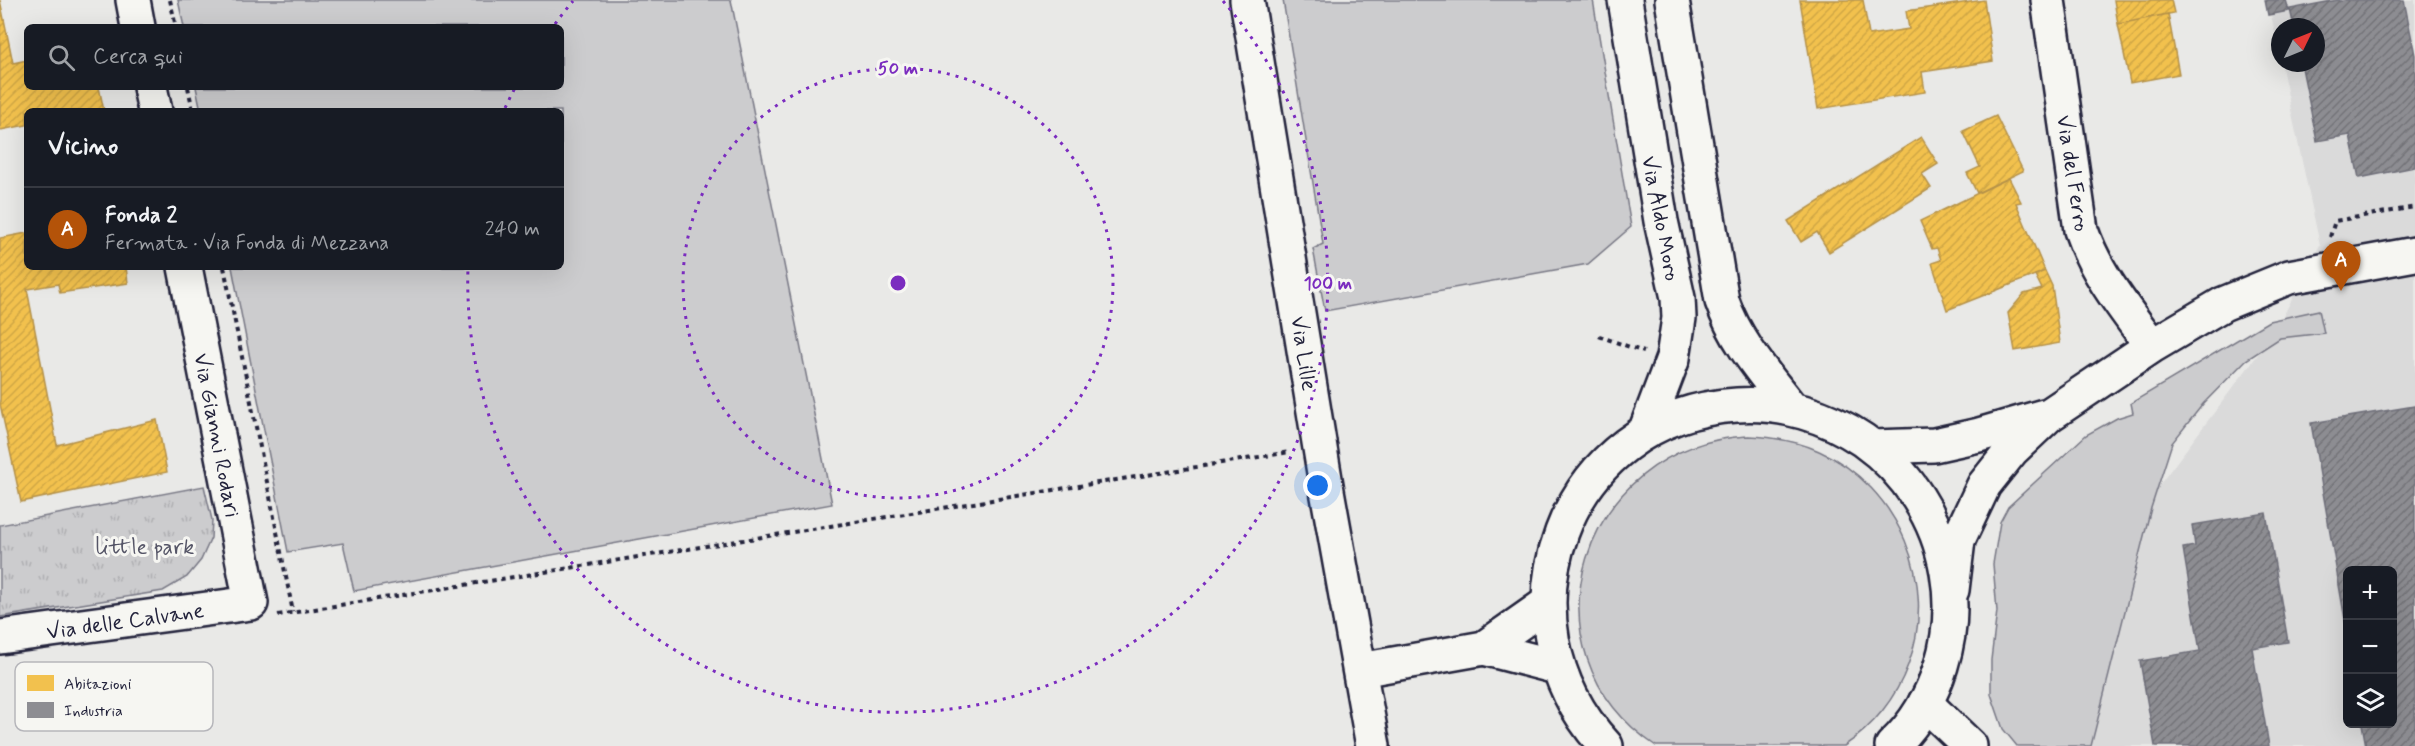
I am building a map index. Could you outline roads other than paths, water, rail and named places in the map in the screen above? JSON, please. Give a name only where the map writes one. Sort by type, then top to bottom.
[{"type":"street","points":[[133,0],[137,24]]},
{"type":"street","name":"Via Lille","points":[[1247,0],[1320,447],[1360,670]]},
{"type":"street","name":"Via Aldo Moro","points":[[1625,0],[1661,221],[1678,298],[1677,338],[1673,358],[1645,432]]},
{"type":"street","name":"Via Aldo Moro","points":[[1672,0],[1722,301],[1729,322],[1741,342],[1791,408]]},
{"type":"street","name":"Via del Ferro","points":[[2048,0],[2081,230],[2089,254],[2102,277],[2152,346]]},
{"type":"street","points":[[151,90],[154,108]]},
{"type":"street","points":[[1950,607],[1959,540],[1984,485],[2012,450],[2049,415],[2152,346],[2223,304],[2289,277],[2415,254]]},
{"type":"street","name":"Via Gianni Rodari","points":[[186,270],[251,603]]},
{"type":"street","name":"Via Aldo Moro","points":[[1606,746],[1581,714],[1557,667],[1551,641],[1548,603],[1556,547],[1575,505],[1602,468],[1645,432],[1684,415],[1705,409],[1748,404],[1791,408],[1832,422],[1873,447],[1906,480],[1930,518],[1945,562],[1950,607],[1946,647],[1941,667],[1925,704],[1892,746]]},
{"type":"street","points":[[1873,447],[1934,445],[2049,415]]},
{"type":"street","name":"Via delle Calvane","points":[[0,637],[251,603]]},
{"type":"street","points":[[1484,648],[1548,603]]},
{"type":"street","points":[[1373,746],[1360,670],[1484,648],[1557,667]]},
{"type":"street","points":[[1925,704],[1970,746]]},
{"type":"place","name":"Fonda 2","points":[[2341,291]]},
{"type":"park label","name":"little park","points":[[145,546]]}]
